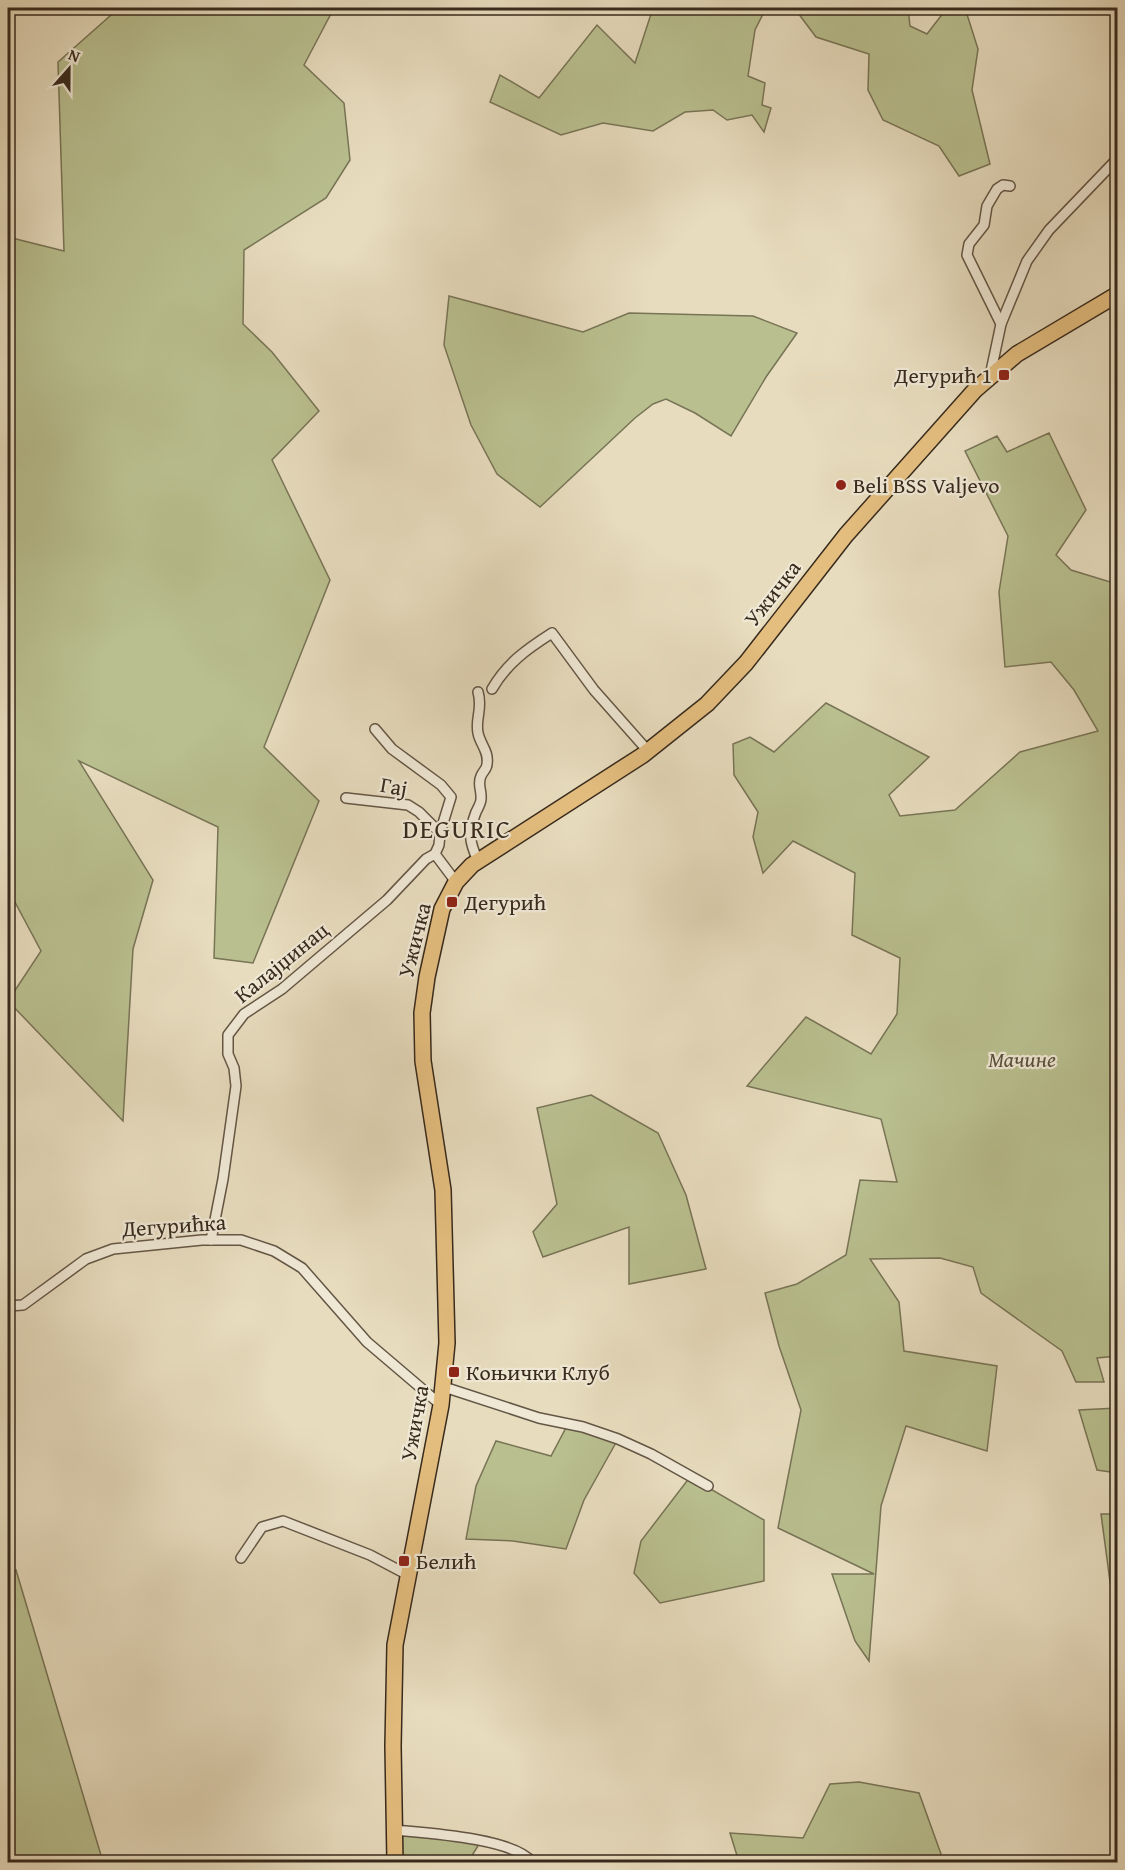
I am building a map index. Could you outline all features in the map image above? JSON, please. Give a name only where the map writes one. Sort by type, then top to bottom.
[{"type":"main road","name":"Ужичка","points":[[395,1863],[394,1662],[398,1628],[444,1387],[447,1332],[444,1207],[441,1172],[423,1060],[421,1024],[424,990],[436,928],[445,902],[456,882],[478,861],[648,751],[700,710],[736,675],[846,535],[939,429],[990,376],[1037,341],[1118,294]]},
{"type":"street","points":[[990,376],[1001,324],[1027,261],[1078,198],[1118,158]]},
{"type":"street","points":[[1001,324],[967,255],[969,243],[984,225],[987,206],[997,189],[1003,184],[1010,186]]},
{"type":"street","points":[[492,689],[499,676],[512,661],[552,633],[594,690],[648,751]]},
{"type":"street","points":[[478,692],[481,703],[478,735],[486,749],[488,762],[480,776],[481,799],[469,834],[478,861]]},
{"type":"street","points":[[375,729],[392,749],[441,785],[451,797],[435,854],[456,882]]},
{"type":"street","name":"Гај","points":[[346,798],[408,805],[419,812],[440,833]]},
{"type":"street","name":"Калајџинац","points":[[211,1240],[224,1179],[236,1086],[234,1068],[228,1054],[228,1035],[244,1014],[282,988],[387,900],[410,874],[435,854]]},
{"type":"street","name":"Дегурићка","points":[[8,1306],[23,1305],[86,1259],[113,1249],[211,1240],[241,1240],[274,1251],[302,1268],[367,1342],[441,1405]]},
{"type":"street","points":[[444,1387],[539,1418],[583,1427],[618,1439],[651,1454],[708,1486]]},
{"type":"street","points":[[242,1558],[262,1527],[283,1521],[370,1555],[408,1575]]},
{"type":"street","points":[[394,1830],[440,1834],[481,1841],[522,1853],[532,1863]]},
{"type":"green space","points":[[119,8],[334,8],[304,65],[344,103],[350,160],[326,198],[244,250],[243,324],[272,352],[319,411],[272,460],[330,580],[264,747],[319,801],[253,963],[214,958],[218,827],[79,761],[153,880],[133,949],[123,1121],[8,1001],[41,951],[8,889],[8,327],[12,326],[8,314],[8,237],[64,251],[58,62]]},
{"type":"green space","points":[[653,8],[766,8],[755,30],[748,76],[765,83],[762,105],[771,108],[764,132],[752,115],[727,120],[713,110],[685,112],[653,131],[603,123],[561,135],[490,102],[500,75],[539,98],[597,25],[635,63]]},
{"type":"green space","points":[[799,8],[908,8],[910,26],[927,34],[947,8],[965,8],[978,49],[972,90],[990,164],[959,176],[939,146],[883,120],[868,90],[869,54],[816,37],[798,13]]},
{"type":"green space","points":[[449,296],[583,332],[629,313],[753,316],[797,333],[766,377],[731,436],[695,413],[666,399],[653,404],[635,418],[540,507],[497,474],[471,425],[444,345]]},
{"type":"green space","name":"Мачине","points":[[1049,433],[1086,510],[1056,555],[1071,570],[1117,584],[1117,1356],[1097,1358],[1104,1382],[1076,1382],[1062,1351],[981,1293],[973,1267],[940,1258],[870,1259],[899,1302],[904,1351],[997,1366],[987,1451],[906,1426],[881,1506],[869,1661],[855,1641],[832,1574],[874,1574],[778,1528],[801,1410],[779,1346],[765,1293],[797,1284],[846,1255],[860,1180],[897,1182],[881,1119],[747,1086],[806,1017],[871,1054],[897,1014],[900,958],[852,935],[855,873],[793,841],[763,873],[753,837],[758,812],[734,775],[733,744],[750,737],[774,752],[826,703],[929,757],[889,795],[900,816],[955,810],[1020,752],[1098,731],[1074,690],[1051,662],[1005,667],[999,592],[1008,536],[965,451],[997,436],[1007,452]]},
{"type":"green space","points":[[591,1095],[658,1133],[686,1195],[706,1269],[629,1284],[629,1227],[543,1257],[533,1232],[557,1204],[537,1108]]},
{"type":"green space","points":[[1117,1408],[1117,1473],[1097,1470],[1079,1410]]},
{"type":"green space","points":[[568,1424],[618,1439],[584,1500],[566,1549],[513,1541],[466,1539],[476,1486],[496,1441],[551,1456]]},
{"type":"green space","points":[[690,1477],[764,1520],[764,1581],[660,1603],[634,1573],[641,1541]]},
{"type":"green space","points":[[1101,1514],[1117,1514],[1117,1588],[1111,1589]]},
{"type":"green space","points":[[16,1570],[103,1862],[8,1862],[8,1572]]},
{"type":"green space","points":[[859,1782],[919,1793],[941,1854],[937,1862],[739,1862],[730,1833],[803,1838],[830,1784]]},
{"type":"green space","points":[[394,1830],[481,1841],[468,1862],[395,1862]]},
{"type":"place","name":"Дегурић 1","points":[[1004,375]]},
{"type":"place","name":"Beli BSS Valjevo","points":[[841,485]]},
{"type":"place","name":"Дегурић","points":[[452,902]]},
{"type":"place","name":"Коњички Клуб","points":[[454,1372]]},
{"type":"place","name":"Белић","points":[[404,1561]]},
{"type":"district","name":"DEGURIC","points":[[457,828]]}]
